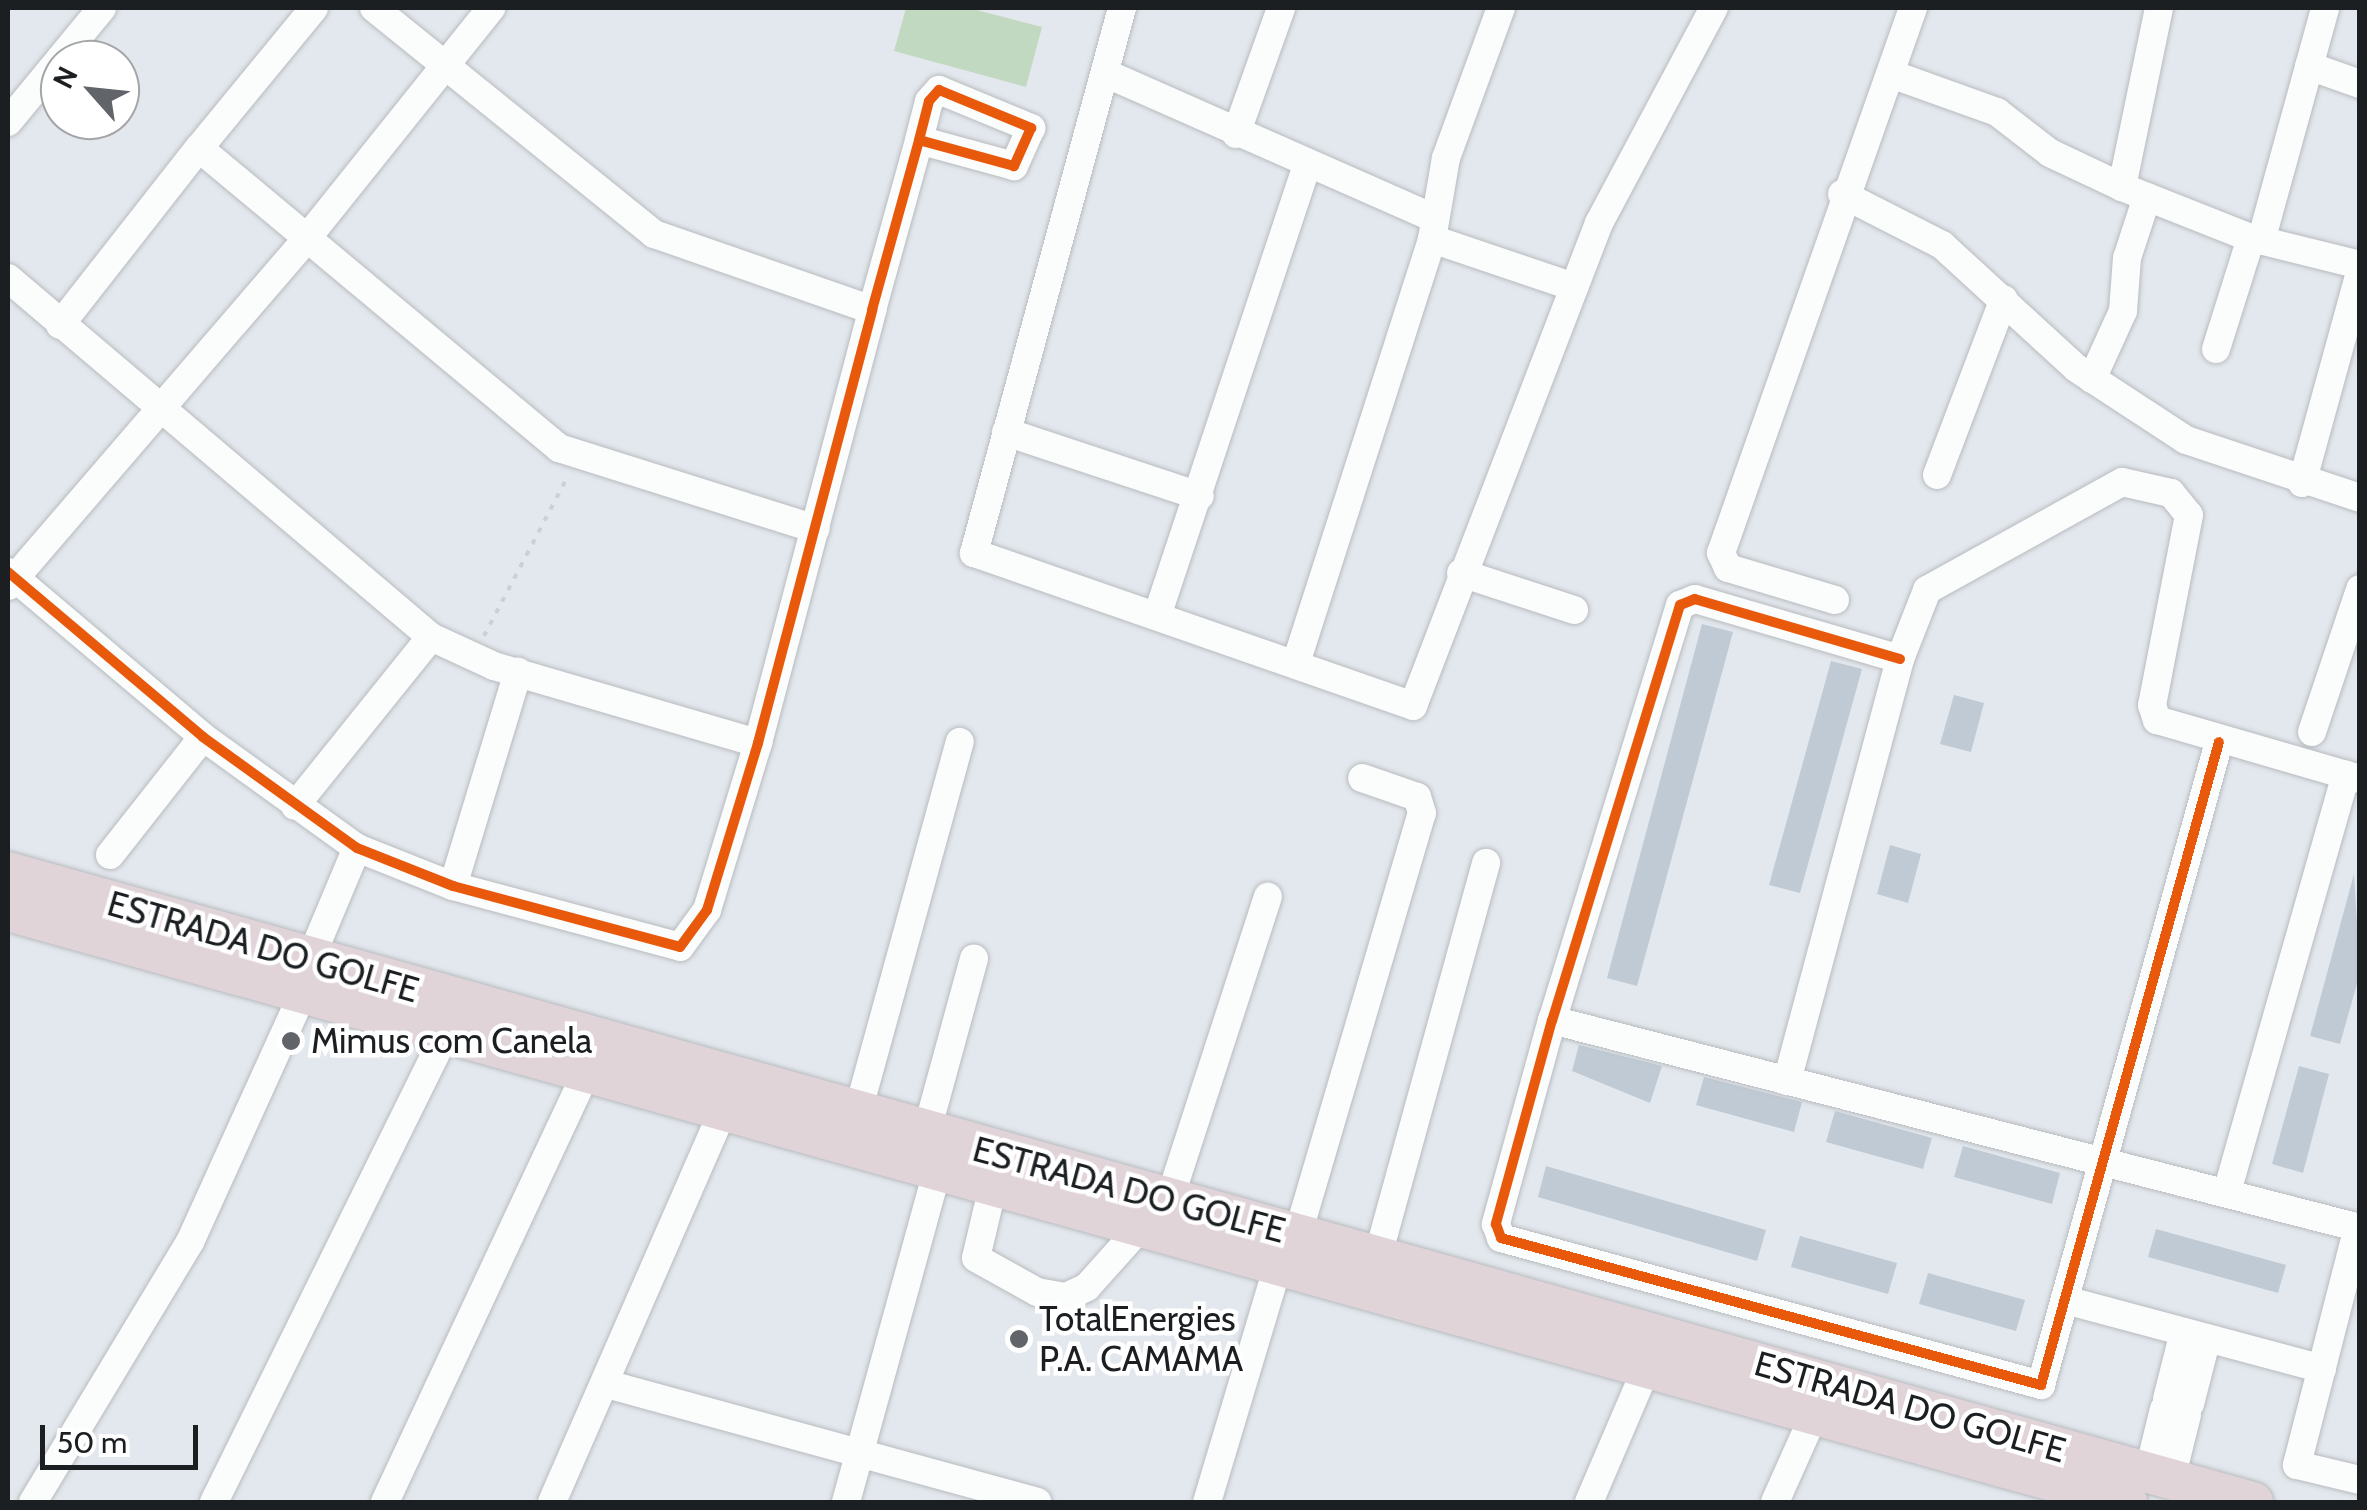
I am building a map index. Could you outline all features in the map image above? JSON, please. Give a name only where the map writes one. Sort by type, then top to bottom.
[{"type":"highway","name":"ESTRADA DO GOLFE","points":[[8,872],[306,978],[446,1033],[724,1109],[1169,1202],[1288,1251],[1647,1367],[1814,1415],[2149,1485],[2253,1502]]},
{"type":"highway","name":"ESTRADA DO GOLFE","points":[[8,911],[306,978],[857,1115],[994,1186],[1140,1228],[1288,1251],[1377,1259],[2149,1485]]},
{"type":"street","points":[[8,122],[102,8]]},
{"type":"street","points":[[60,325],[314,8]]},
{"type":"street","points":[[374,8],[654,234],[872,310]]},
{"type":"street","points":[[491,8],[308,238],[10,579],[294,806],[357,848],[453,886],[680,947],[708,910],[758,744],[918,140]]},
{"type":"street","points":[[1122,8],[974,553],[1414,706],[1461,573],[1574,287],[1714,8]]},
{"type":"street","points":[[1236,134],[1281,8]]},
{"type":"street","points":[[1296,662],[1502,8]]},
{"type":"street","points":[[1835,600],[1728,568],[1721,553],[1842,194],[1914,8]]},
{"type":"street","points":[[2092,379],[2124,311],[2134,192],[2160,8]]},
{"type":"street","points":[[2216,349],[2256,239],[2325,8]]},
{"type":"street","points":[[2309,66],[2360,84]]},
{"type":"street","points":[[1105,72],[1308,165],[1432,228],[1574,287]]},
{"type":"street","points":[[1891,74],[1996,112],[2050,153],[2134,192],[2256,239],[2360,265]]},
{"type":"street","points":[[199,148],[577,460],[816,529]]},
{"type":"street","points":[[1157,616],[1308,165]]},
{"type":"street","points":[[1842,194],[1942,244],[2092,379],[2186,440],[2302,483],[2360,498]]},
{"type":"street","points":[[2302,483],[2360,274]]},
{"type":"street","points":[[8,278],[431,637],[472,658],[758,744]]},
{"type":"street","points":[[1937,475],[2004,299]]},
{"type":"street","points":[[1006,432],[1200,496]]},
{"type":"street","points":[[1787,1080],[1900,659],[1937,580],[2136,481],[2170,494],[2188,515],[2152,705],[2157,720],[2218,742],[2352,777],[2227,1192]]},
{"type":"street","points":[[1461,573],[1574,610]]},
{"type":"street","points":[[2312,732],[2360,589]]},
{"type":"street","points":[[1900,659],[1695,599],[1680,605],[1552,1020],[1496,1224],[1500,1238],[2032,1385],[2048,1378],[2218,742]]},
{"type":"street","points":[[294,806],[431,637]]},
{"type":"street","points":[[453,886],[518,672]]},
{"type":"street","points":[[110,855],[203,737]]},
{"type":"street","points":[[857,1115],[960,742]]},
{"type":"street","points":[[1207,1502],[1422,812],[1417,797],[1362,778]]},
{"type":"street","points":[[34,1502],[190,1242],[306,978],[357,848]]},
{"type":"street","points":[[1377,1259],[1486,863]]},
{"type":"street","points":[[1169,1202],[1268,897]]},
{"type":"street","points":[[846,1502],[932,1152],[974,958]]},
{"type":"street","points":[[1552,1020],[2359,1228],[2297,1464],[2360,1480]]},
{"type":"street","points":[[214,1502],[446,1033]]},
{"type":"street","points":[[385,1502],[586,1072]]},
{"type":"street","points":[[552,1502],[610,1385],[724,1109]]},
{"type":"street","points":[[994,1186],[976,1258],[1037,1292],[1066,1297],[1087,1287],[1140,1228]]},
{"type":"street","points":[[2069,1301],[2322,1369]]},
{"type":"street","points":[[2149,1485],[2177,1407],[2196,1335]]},
{"type":"street","points":[[1589,1502],[1647,1367]]},
{"type":"street","points":[[610,1385],[1037,1502]]},
{"type":"street","points":[[1775,1502],[1814,1415]]},
{"type":"path","points":[[472,658],[577,460]]},
{"type":"green space","points":[[906,8],[969,8],[1042,27],[1026,87],[894,51]]},
{"type":"building","points":[[1702,624],[1733,632],[1637,986],[1607,978]]},
{"type":"building","points":[[1831,661],[1862,669],[1800,893],[1769,885]]},
{"type":"building","points":[[1954,695],[1984,703],[1971,752],[1940,744]]},
{"type":"building","points":[[1890,845],[1921,854],[1908,903],[1877,894]]},
{"type":"building","points":[[2354,874],[2360,973],[2340,1044],[2310,1036]]},
{"type":"building","points":[[1579,1045],[1662,1066],[1650,1103],[1572,1071]]},
{"type":"building","points":[[2299,1066],[2329,1074],[2303,1173],[2272,1164]]},
{"type":"building","points":[[1704,1077],[1802,1102],[1794,1132],[1696,1105]]},
{"type":"building","points":[[1835,1111],[1932,1138],[1923,1169],[1826,1142]]},
{"type":"building","points":[[1963,1146],[2060,1173],[2052,1204],[1954,1177]]},
{"type":"building","points":[[1546,1166],[1766,1230],[1757,1261],[1538,1197]]},
{"type":"building","points":[[2156,1229],[2286,1265],[2278,1293],[2148,1257]]},
{"type":"building","points":[[1800,1236],[1897,1263],[1888,1294],[1791,1267]]},
{"type":"building","points":[[1928,1273],[2025,1300],[2016,1331],[1919,1304]]},
{"type":"cycle path","points":[[8,572],[203,737],[357,848],[453,886],[680,947],[707,910],[758,743],[929,101],[939,90],[1031,128],[1014,166],[919,140]]},
{"type":"cycle path","points":[[1900,659],[1695,599],[1680,605],[1552,1020],[1496,1224],[1501,1238],[2041,1385],[2219,742]]},
{"type":"place","name":"Mimus com Canela","points":[[291,1041]]},
{"type":"place","name":"TotalEnergies P.A. CAMAMA","points":[[1019,1339]]}]
